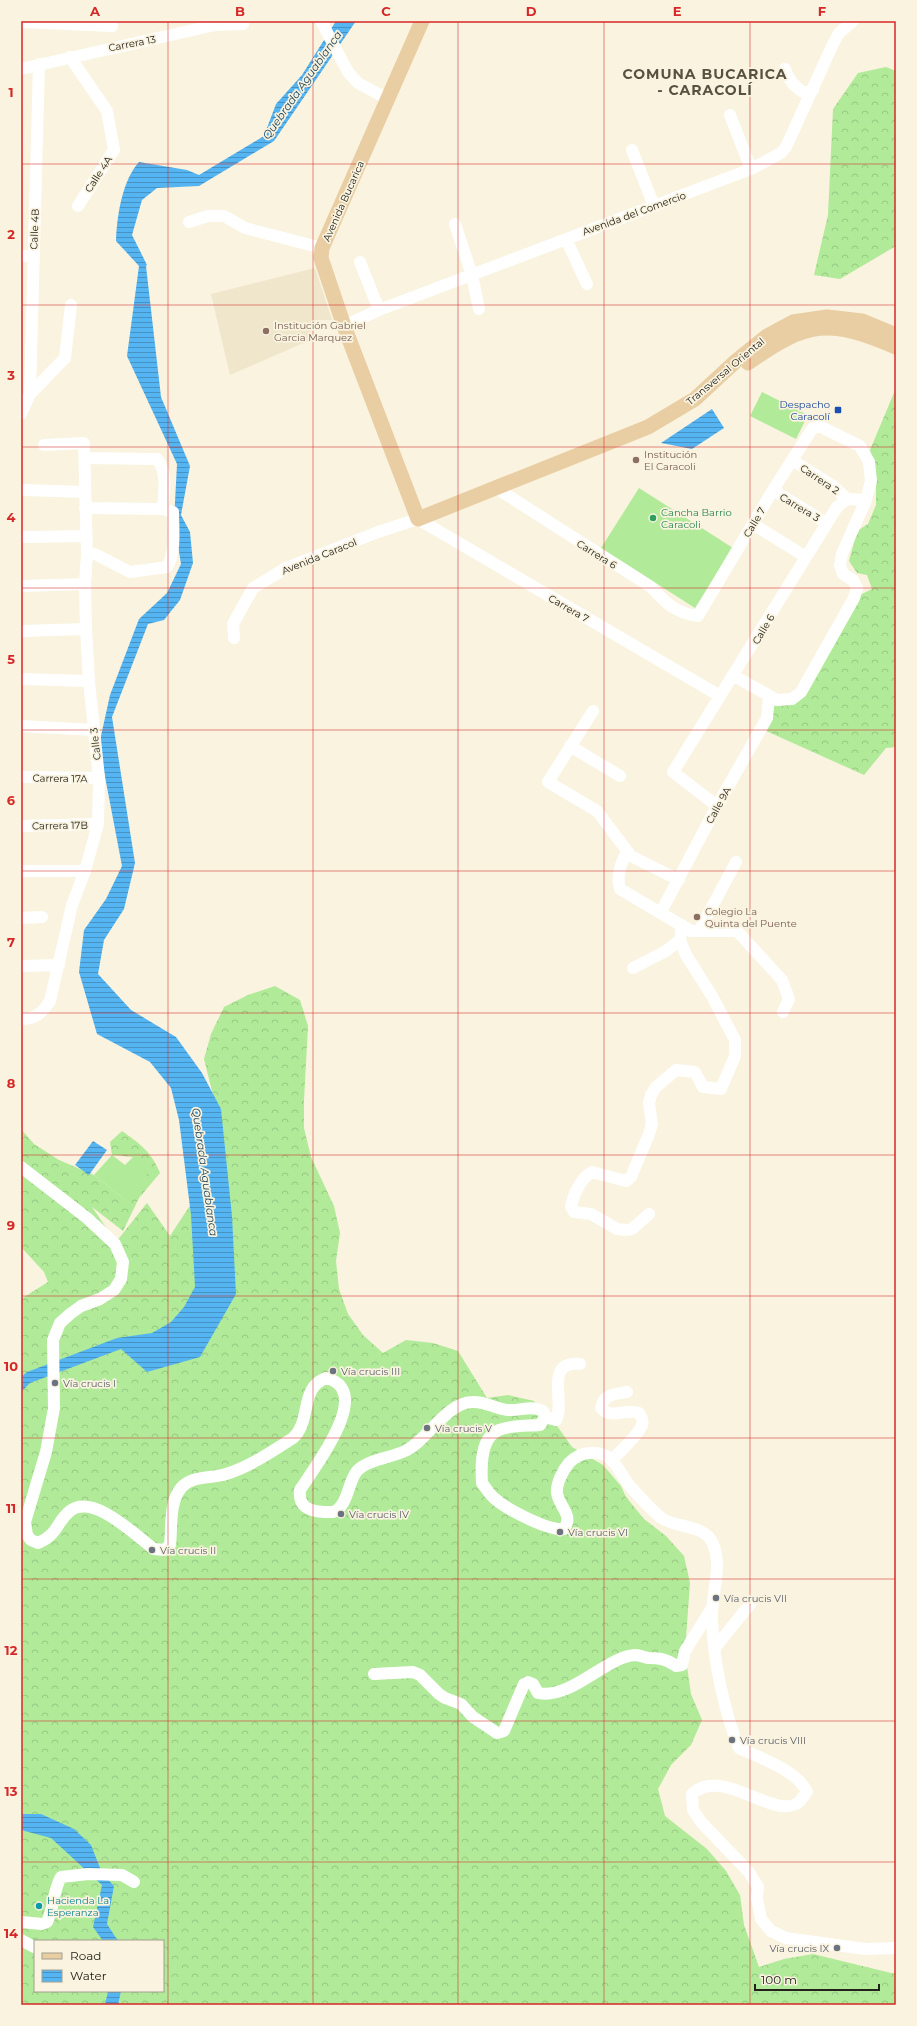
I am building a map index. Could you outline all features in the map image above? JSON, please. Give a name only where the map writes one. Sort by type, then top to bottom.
[{"type":"main road","name":"Avenida Bucarica","points":[[418,519],[344,326],[321,258],[322,248],[422,21]]},
{"type":"main road","name":"Transversal Oriental","points":[[418,519],[648,427],[695,399],[736,361],[761,341],[793,322],[826,317],[848,319],[862,321],[896,335]]},
{"type":"main road","name":"Transversal Oriental","points":[[648,427],[675,421],[702,406],[740,369],[777,343],[800,332],[821,328],[850,330],[896,347]]},
{"type":"street","points":[[321,21],[348,72],[358,83],[388,99]]},
{"type":"street","name":"Avenida del Comercio","points":[[344,326],[379,310],[472,274],[751,169],[781,153],[786,147],[839,33],[853,21]]},
{"type":"street","points":[[21,22],[112,24],[110,48]]},
{"type":"street","name":"Carrera 13","points":[[21,69],[215,23],[243,24]]},
{"type":"street","name":"Calle 4A","points":[[70,57],[107,111],[114,150],[78,206]]},
{"type":"street","name":"Calle 4B","points":[[30,394],[39,64]]},
{"type":"street","points":[[784,69],[790,81],[798,89],[805,93],[813,90]]},
{"type":"street","points":[[730,116],[751,169]]},
{"type":"street","points":[[632,150],[654,206]]},
{"type":"street","points":[[189,222],[208,216],[224,216],[245,228],[322,248]]},
{"type":"street","points":[[455,224],[472,274],[479,309]]},
{"type":"street","points":[[566,239],[587,284]]},
{"type":"street","points":[[21,256],[34,256]]},
{"type":"street","points":[[360,262],[379,310]]},
{"type":"street","points":[[21,414],[30,394],[65,358],[71,305]]},
{"type":"street","points":[[338,308],[364,317]]},
{"type":"street","name":"Calle 7","points":[[698,616],[773,490],[812,429],[819,426],[860,446],[869,462],[871,481],[866,500]]},
{"type":"street","name":"Calle 3","points":[[21,1019],[32,1019],[43,1012],[50,1001],[72,905],[85,871],[98,824],[98,778],[86,629],[86,458],[84,443],[44,445]]},
{"type":"street","points":[[86,458],[156,459],[161,464],[165,484],[163,509]]},
{"type":"street","name":"Carrera 2","points":[[792,460],[833,486],[847,499]]},
{"type":"street","name":"Carrera 6","points":[[496,488],[651,588],[669,606],[685,614],[698,616]]},
{"type":"street","points":[[23,490],[85,492]]},
{"type":"street","name":"Carrera 3","points":[[773,490],[826,523]]},
{"type":"street","points":[[734,676],[777,700],[792,698],[801,692],[854,598],[857,588],[853,580],[844,574],[840,565],[842,554],[866,500],[847,499]]},
{"type":"street","name":"Calle 6","points":[[717,806],[677,777],[673,772],[734,676],[826,523],[837,507],[847,499]]},
{"type":"street","points":[[85,508],[163,509],[173,512],[173,543],[168,567],[130,572],[95,554],[87,554]]},
{"type":"street","name":"Avenida Caracol","points":[[234,638],[234,624],[253,588],[286,568],[378,532],[418,519]]},
{"type":"street","name":"Carrera 7","points":[[418,519],[720,696]]},
{"type":"street","points":[[753,524],[806,557]]},
{"type":"street","points":[[24,537],[86,536]]},
{"type":"street","points":[[21,586],[85,584]]},
{"type":"street","points":[[21,631],[86,629]]},
{"type":"street","points":[[21,679],[89,681]]},
{"type":"street","name":"Calle 9A","points":[[660,912],[679,880],[717,806],[767,718],[769,696]]},
{"type":"street","points":[[593,711],[548,782],[597,811],[631,856],[679,880]]},
{"type":"street","points":[[21,726],[94,730]]},
{"type":"street","points":[[570,746],[620,776]]},
{"type":"street","name":"Carrera 17A","points":[[21,777],[98,778]]},
{"type":"street","name":"Carrera 17B","points":[[21,826],[98,824]]},
{"type":"street","points":[[627,851],[620,867],[618,879],[620,889],[691,931],[737,931],[784,983],[789,999],[783,1012]]},
{"type":"street","points":[[699,931],[736,862]]},
{"type":"street","points":[[21,871],[85,871]]},
{"type":"street","points":[[21,918],[42,917]]},
{"type":"street","points":[[649,1214],[632,1229],[626,1230],[617,1229],[591,1214],[574,1212],[571,1207],[584,1176],[592,1172],[626,1181],[631,1177],[650,1134],[652,1124],[649,1103],[656,1087],[676,1070],[695,1072],[703,1087],[721,1089],[733,1063],[736,1049],[735,1040],[712,996],[686,955],[680,940],[682,925]]},
{"type":"street","points":[[633,968],[666,951],[680,940]]},
{"type":"street","points":[[21,966],[59,964]]},
{"type":"street","points":[[21,1167],[87,1218],[115,1244],[123,1262],[122,1279],[114,1290],[100,1299],[81,1306],[70,1314],[60,1323],[53,1340],[54,1408],[46,1452],[26,1522],[27,1534],[32,1540],[38,1543],[47,1539],[54,1533],[70,1511],[85,1506],[101,1509],[154,1549],[164,1550],[170,1545],[174,1503],[180,1489],[189,1480],[219,1477],[237,1471],[293,1438],[300,1432],[304,1424],[307,1398],[312,1388],[318,1381],[326,1378],[338,1383],[344,1395],[345,1401],[338,1428],[300,1490],[299,1498],[305,1508],[315,1512],[333,1512],[340,1507],[351,1480],[358,1470],[366,1464],[386,1459],[416,1445],[448,1413],[461,1404],[473,1402],[489,1404],[506,1410],[535,1408],[543,1412],[545,1417],[556,1420],[559,1415],[558,1394],[560,1372],[563,1367],[570,1363],[580,1364]]},
{"type":"street","points":[[612,1460],[638,1431],[642,1425],[643,1419],[639,1413],[633,1411],[613,1414],[605,1413],[601,1408],[602,1401],[608,1396],[627,1392]]},
{"type":"street","points":[[545,1417],[540,1425],[498,1430],[489,1439],[483,1454],[482,1483],[494,1498],[509,1508],[557,1530],[564,1529],[568,1524],[567,1515],[557,1493],[560,1478],[569,1464],[582,1453],[600,1452],[612,1460],[629,1485],[663,1519],[701,1531],[713,1542],[717,1561],[712,1618],[714,1649],[727,1713],[739,1748],[788,1772],[803,1784],[807,1792],[798,1802],[784,1806],[760,1800],[727,1787],[710,1784],[699,1788],[692,1794],[693,1810],[701,1822],[749,1872],[758,1887],[757,1898],[761,1919],[771,1931],[786,1938],[865,1949],[896,1948]]},
{"type":"street","points":[[714,1649],[751,1603]]},
{"type":"street","points":[[374,1674],[413,1672],[420,1675],[445,1698],[461,1704],[472,1717],[498,1733],[504,1731],[524,1684],[528,1682],[533,1684],[538,1693],[548,1695],[586,1679],[620,1660],[635,1655],[656,1657],[670,1661],[676,1666],[682,1664],[685,1651],[713,1607]]},
{"type":"street","points":[[21,1922],[42,1924],[47,1922],[56,1886],[61,1877],[88,1874],[122,1875],[134,1882]]},
{"type":"street","points":[[21,1940],[34,1947]]},
{"type":"shaded area","name":"Institución Gabriel Garcia Marquez","points":[[315,268],[332,320],[315,320],[308,341],[230,375],[211,294]]},
{"type":"green space","points":[[886,67],[896,71],[896,246],[840,279],[814,275],[828,215],[833,109],[858,73]]},
{"type":"green space","points":[[896,388],[896,747],[886,748],[864,775],[764,730],[777,700],[792,698],[854,598],[872,589],[867,575],[857,573],[849,561],[857,531],[868,524],[876,505],[876,478],[870,450]]},
{"type":"green space","points":[[762,392],[808,415],[796,439],[750,416]]},
{"type":"green space","name":"Cancha Barrio Caracoli","points":[[639,488],[733,548],[695,608],[601,548]]},
{"type":"green space","points":[[275,986],[300,1000],[308,1026],[304,1128],[311,1157],[334,1206],[340,1233],[336,1261],[339,1289],[348,1314],[363,1335],[383,1353],[406,1340],[433,1343],[458,1351],[487,1398],[508,1395],[534,1401],[541,1414],[555,1423],[572,1447],[603,1465],[621,1486],[626,1497],[644,1519],[666,1536],[684,1556],[690,1583],[686,1638],[687,1666],[691,1694],[702,1720],[691,1745],[671,1765],[658,1789],[665,1816],[707,1849],[726,1871],[740,1895],[744,1925],[759,1967],[784,1959],[813,1954],[896,1973],[896,2005],[21,2005],[21,1299],[48,1282],[44,1272],[21,1247],[21,1129],[34,1144],[59,1160],[94,1175],[126,1201],[133,1157],[112,1155],[110,1142],[122,1131],[140,1144],[149,1153],[157,1165],[160,1173],[139,1198],[123,1231],[92,1207],[116,1242],[147,1203],[170,1236],[202,1187],[217,1111],[204,1059],[211,1034],[224,1007],[248,995]]},
{"type":"green space","points":[[112,1155],[125,1165],[133,1157],[149,1172],[126,1201],[94,1175]]},
{"type":"water","name":"Quebrada Aguablanca","points":[[336,21],[356,21],[274,141],[199,186],[157,188],[142,200],[132,235],[147,265],[161,397],[190,466],[181,515],[190,532],[193,563],[180,600],[164,620],[148,624],[112,717],[135,863],[124,909],[104,940],[98,974],[131,1010],[176,1037],[202,1073],[221,1109],[232,1216],[236,1294],[200,1357],[147,1372],[121,1349],[30,1383],[21,1392],[21,1377],[27,1372],[117,1338],[152,1333],[171,1322],[184,1307],[195,1287],[191,1215],[179,1120],[171,1088],[150,1062],[97,1034],[79,972],[84,930],[106,899],[122,866],[99,745],[110,695],[139,619],[167,593],[181,564],[174,521],[177,464],[127,356],[139,266],[116,241],[119,210],[128,179],[139,162],[187,170],[199,175],[264,136],[276,104],[302,75]]},
{"type":"water","points":[[712,409],[724,428],[692,449],[661,443]]},
{"type":"water","points":[[93,1141],[107,1150],[89,1175],[75,1165]]},
{"type":"water","points":[[21,1814],[41,1814],[74,1829],[91,1845],[102,1873],[114,1886],[107,1924],[117,1940],[102,1940],[93,1927],[102,1885],[51,1838],[21,1830]]},
{"type":"water","points":[[108,1992],[121,1992],[118,2005],[105,2005]]},
{"type":"place","name":"Institución Gabriel Garcia Marquez","points":[[266,331]]},
{"type":"place","name":"Despacho Caracolí","points":[[838,410]]},
{"type":"place","name":"Institución El Caracoli","points":[[636,460]]},
{"type":"place","name":"Cancha Barrio Caracoli","points":[[653,518]]},
{"type":"place","name":"Colegio La Quinta del Puente","points":[[697,917]]},
{"type":"place","name":"Vía crucis III","points":[[333,1371]]},
{"type":"place","name":"Vía crucis I","points":[[55,1383]]},
{"type":"place","name":"Vía crucis V","points":[[427,1428]]},
{"type":"place","name":"Vía crucis IV","points":[[341,1514]]},
{"type":"place","name":"Vía crucis VI","points":[[560,1532]]},
{"type":"place","name":"Vía crucis II","points":[[152,1550]]},
{"type":"place","name":"Vía crucis VII","points":[[716,1598]]},
{"type":"place","name":"Vía crucis VIII","points":[[732,1740]]},
{"type":"place","name":"Hacienda La Esperanza","points":[[39,1906]]},
{"type":"place","name":"Vía crucis IX","points":[[837,1948]]},
{"type":"district","name":"COMUNA BUCARICA - CARACOLÍ","points":[[705,82]]}]
